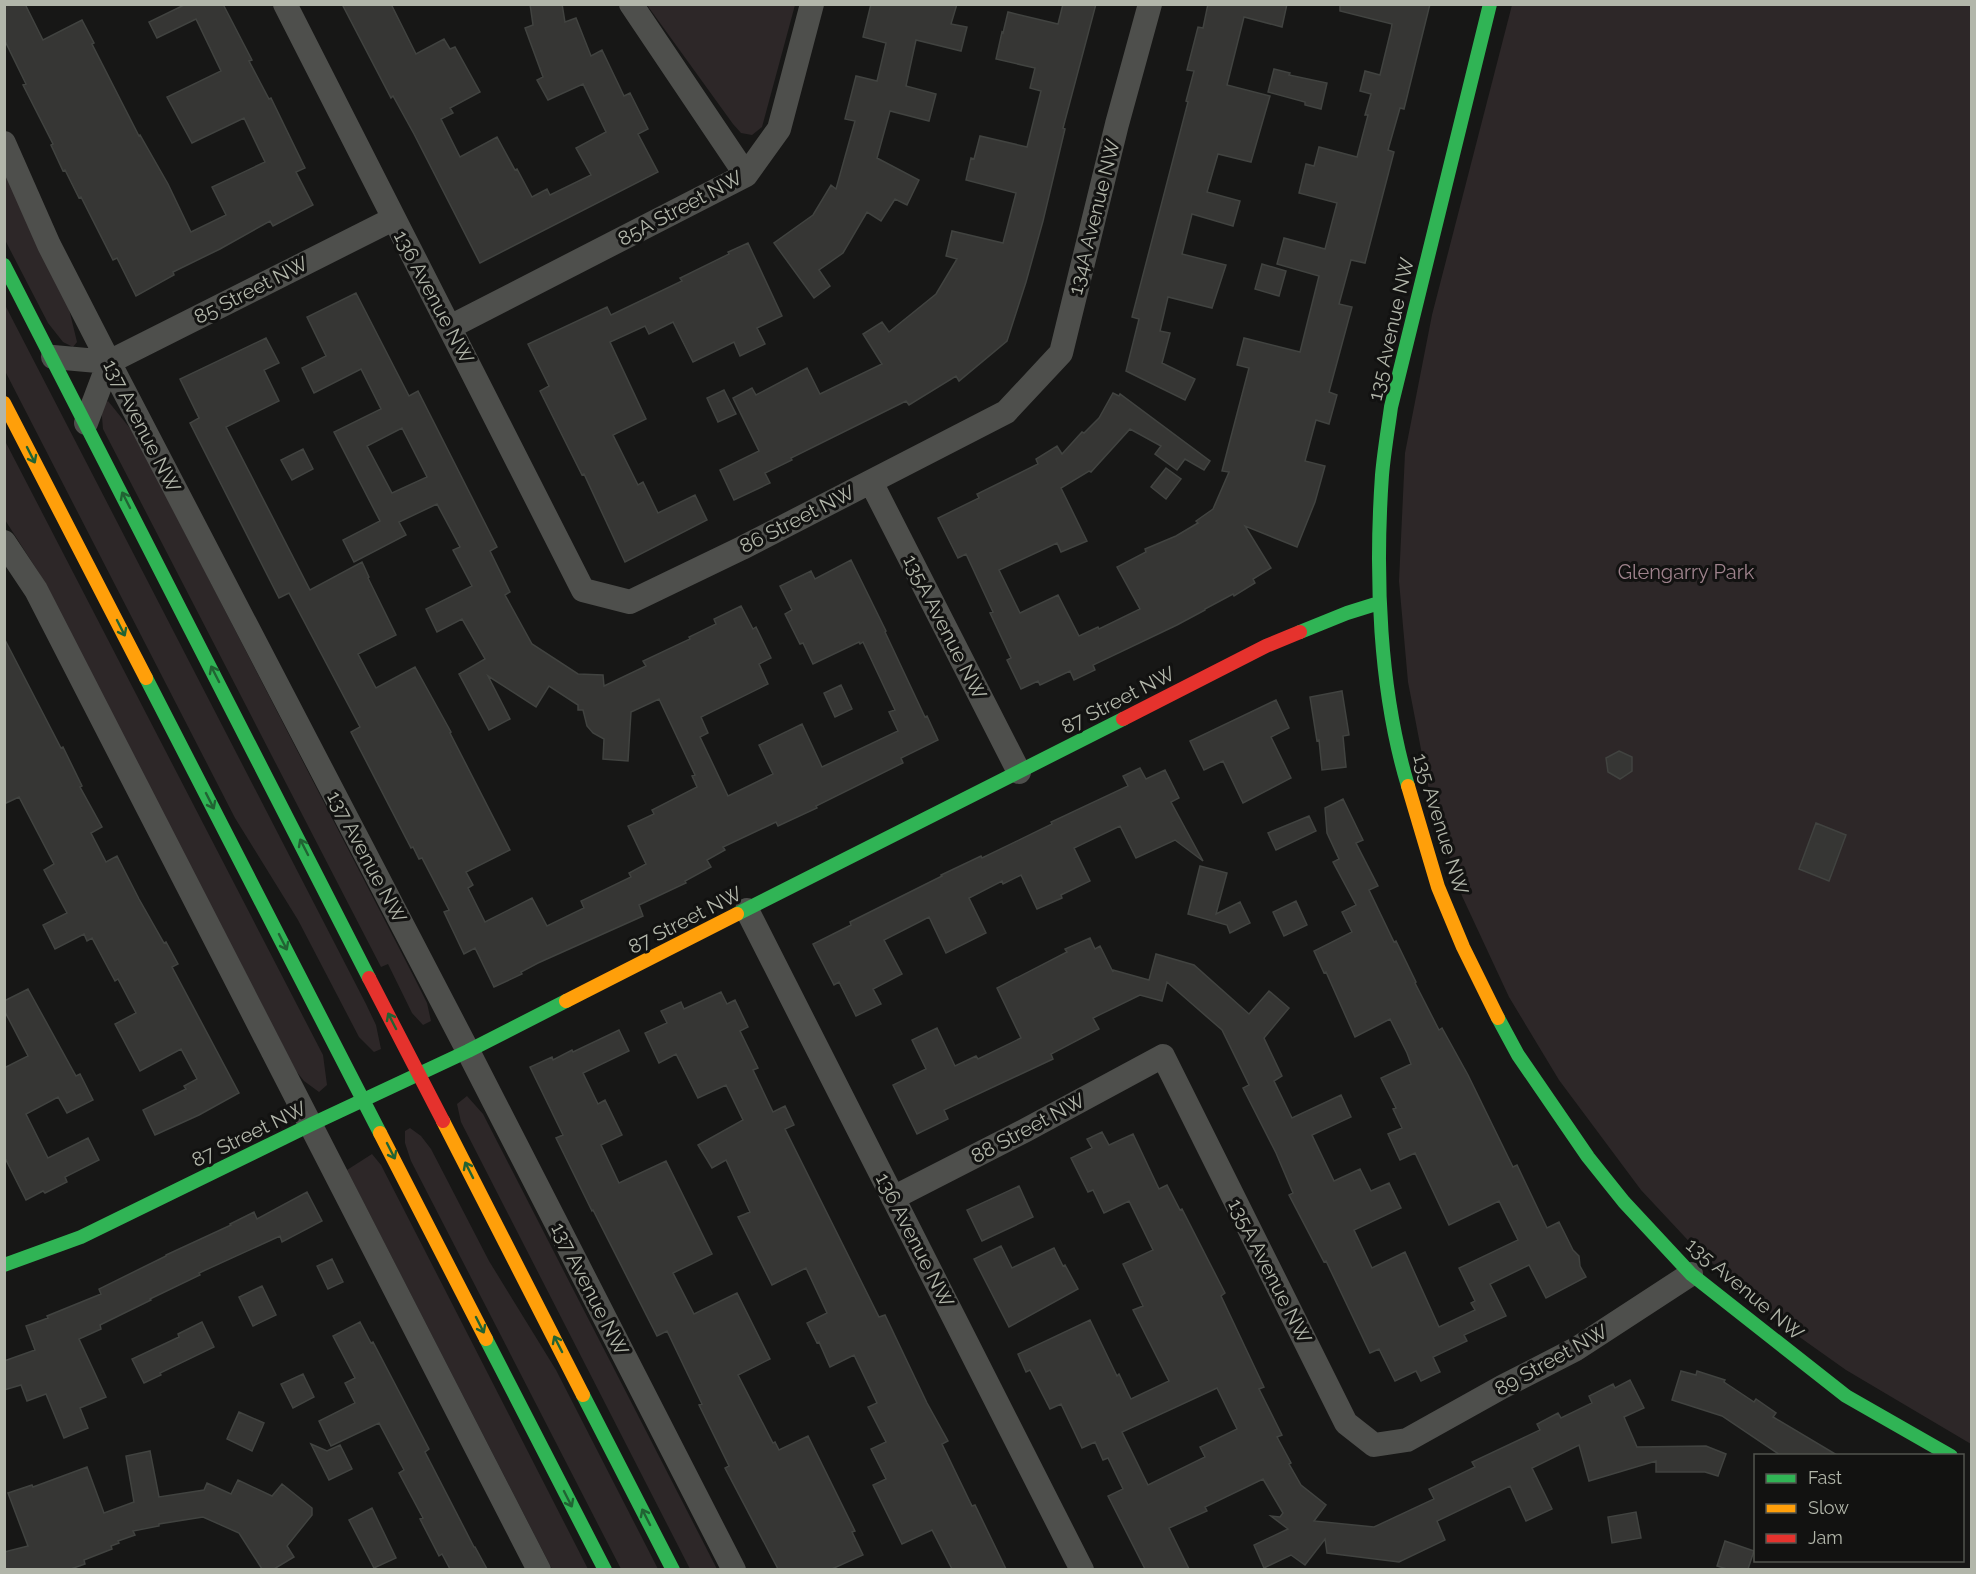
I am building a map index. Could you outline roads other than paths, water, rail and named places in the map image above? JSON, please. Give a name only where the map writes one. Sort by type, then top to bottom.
[{"type":"street","name":"136 Avenue NW","points":[[285,4],[583,590]]},
{"type":"street","points":[[631,4],[746,175]]},
{"type":"street","name":"85A Street NW","points":[[450,327],[746,175],[779,129],[812,4]]},
{"type":"street","name":"134A Avenue NW","points":[[1006,412],[1061,353],[1117,124],[1150,4]]},
{"type":"street","name":"135 Avenue NW","points":[[1490,4],[1392,407],[1382,474],[1379,603],[1385,663],[1398,753],[1438,887],[1463,947],[1513,1046],[1553,1108],[1624,1202],[1691,1274],[1846,1396],[1949,1454]]},
{"type":"street","name":"137 Avenue NW","points":[[4,142],[49,245],[734,1569]]},
{"type":"street","name":"85 Street NW","points":[[109,362],[393,219]]},
{"type":"street","points":[[4,265],[673,1569]]},
{"type":"street","points":[[52,357],[109,362],[86,423]]},
{"type":"street","points":[[4,403],[605,1569]]},
{"type":"street","name":"86 Street NW","points":[[583,590],[630,602],[742,548],[1006,412]]},
{"type":"street","name":"135A Avenue NW","points":[[870,482],[1018,772]]},
{"type":"street","points":[[4,542],[36,590],[539,1569]]},
{"type":"street","name":"87 Street NW","points":[[4,1265],[81,1237],[468,1051],[1266,646],[1347,613],[1379,603]]},
{"type":"street","name":"136 Avenue NW","points":[[747,910],[1082,1569]]},
{"type":"street","name":"135A Avenue NW","points":[[1162,1056],[1346,1423],[1374,1445],[1407,1440]]},
{"type":"street","name":"88 Street NW","points":[[893,1198],[1024,1131],[1162,1056]]},
{"type":"street","name":"89 Street NW","points":[[1407,1440],[1576,1349],[1691,1274]]},
{"type":"park label","name":"Glengarry Park","points":[[1686,572]]}]
